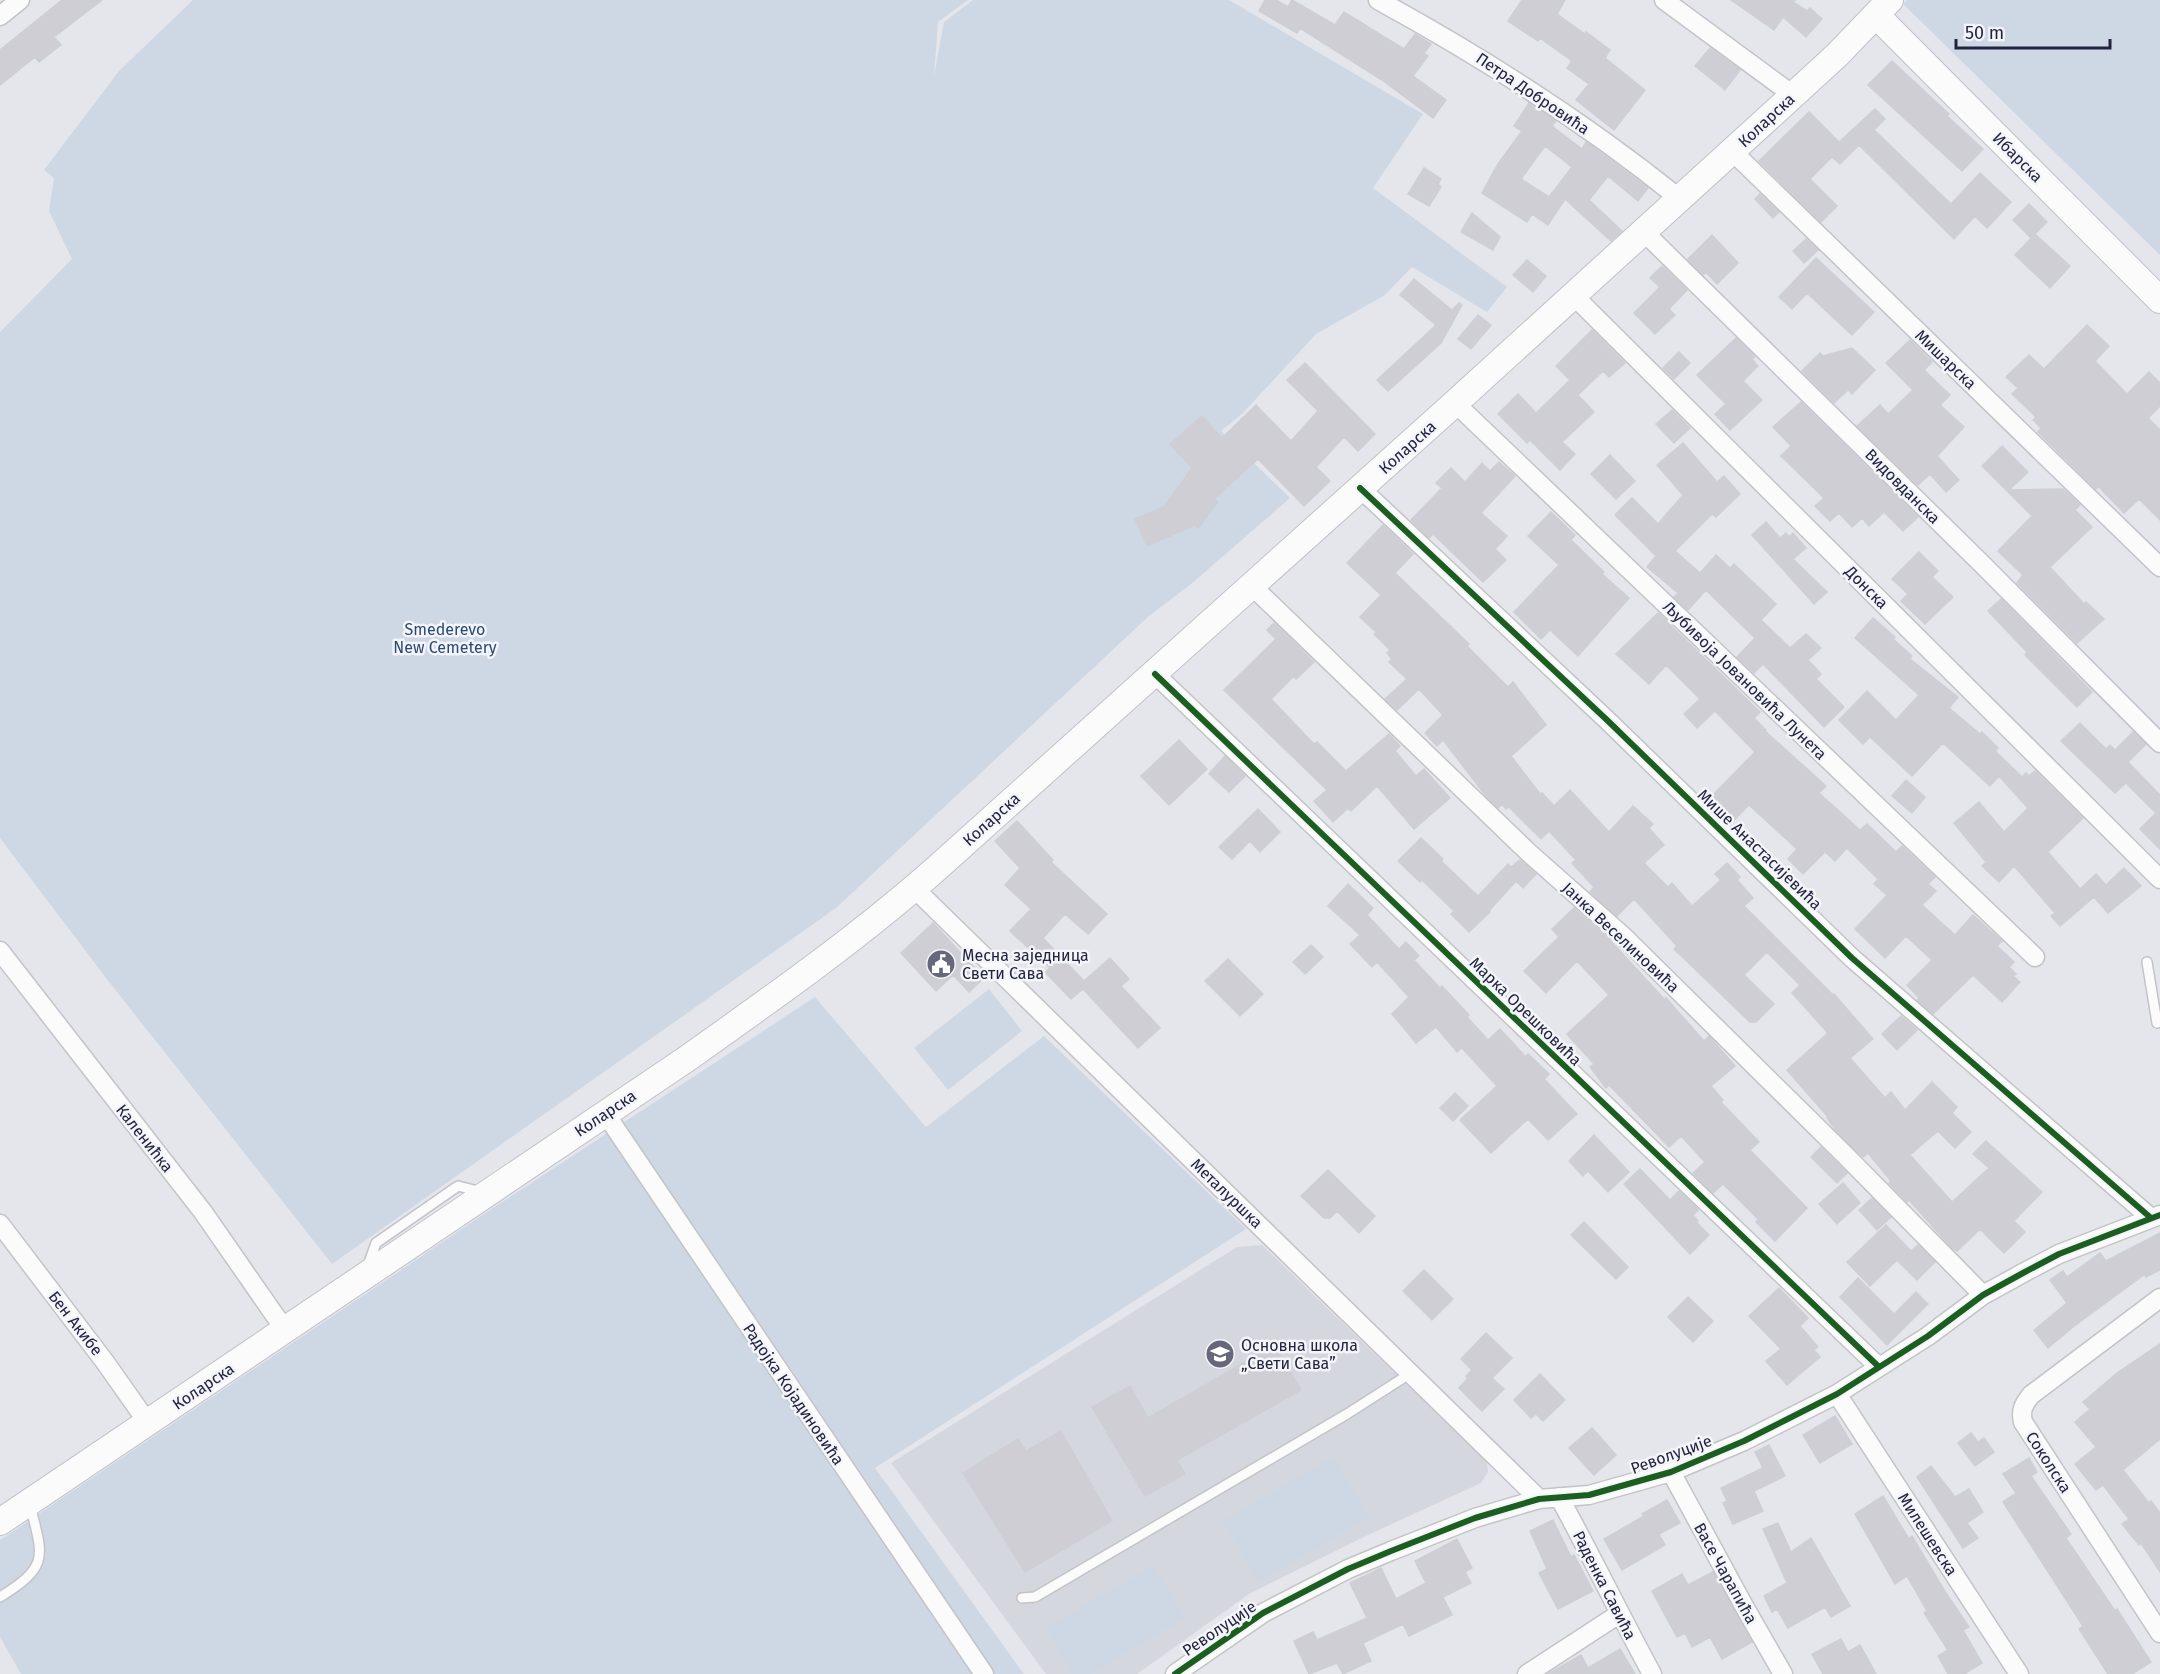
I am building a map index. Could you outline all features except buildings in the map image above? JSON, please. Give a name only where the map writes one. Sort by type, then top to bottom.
[{"type":"main road","name":"Коларска","points":[[0,1522],[774,998],[864,929],[914,888],[1155,674],[1644,232],[1793,95],[1883,7]]},
{"type":"main road","name":"Ибарска","points":[[1883,7],[2160,300]]},
{"type":"street","points":[[0,16],[20,0]]},
{"type":"street","name":"Петра Добровића","points":[[1378,0],[1464,47],[1545,99],[1680,199]]},
{"type":"street","points":[[1664,0],[1793,95]]},
{"type":"street","name":"Мишарска","points":[[1732,151],[2160,567]]},
{"type":"street","name":"Видовданска","points":[[1644,232],[1974,556],[2160,743]]},
{"type":"street","name":"Донска","points":[[1574,295],[2160,879]]},
{"type":"street","name":"Љубивоја Јовановића Лунета","points":[[1455,403],[2035,957]]},
{"type":"street","name":"Мише Анастасијевића","points":[[1360,488],[1607,720],[1852,958],[2156,1216]]},
{"type":"street","name":"Јанка Веселиновића","points":[[1252,586],[1528,852],[1623,936],[1845,1155],[1983,1296]]},
{"type":"street","name":"Марка Орешковића","points":[[1155,674],[1879,1366]]},
{"type":"street","name":"Металуршка","points":[[914,888],[1539,1499]]},
{"type":"street","name":"Каленићка","points":[[0,951],[203,1212],[285,1330]]},
{"type":"street","name":"Радојка Којадиновића","points":[[605,1113],[984,1674]]},
{"type":"street","name":"Револуције","points":[[1175,1674],[1263,1613],[1348,1569],[1475,1518],[1539,1499],[1589,1495],[1671,1472],[1744,1441],[1837,1394],[1928,1336],[1983,1296],[2059,1254],[2156,1216]]},
{"type":"street","name":"Бен Акибе","points":[[0,1224],[105,1362],[148,1423]]},
{"type":"street","name":"Соколска","points":[[2160,1298],[2031,1395],[2023,1405],[2021,1414],[2023,1422],[2160,1633]]},
{"type":"street","name":"Милешевска","points":[[1837,1394],[2019,1674]]},
{"type":"street","name":"Васе Чарапића","points":[[1671,1472],[1783,1674]]},
{"type":"street","name":"Раденка Савића","points":[[1559,1497],[1593,1557],[1619,1614],[1652,1674]]},
{"type":"street","points":[[1530,1673],[1619,1614]]},
{"type":"lane","points":[[2147,962],[2157,1023],[2160,1022]]},
{"type":"lane","points":[[1022,1598],[1035,1597],[1347,1414],[1411,1373]]},
{"type":"lane","points":[[0,1597],[29,1576],[38,1564],[41,1552],[30,1502]]},
{"type":"shaded area","name":"Основна школа „Свети Сава”","points":[[1262,1245],[1487,1462],[1488,1472],[1481,1483],[1368,1535],[1249,1594],[1137,1674],[1046,1674],[891,1463],[1237,1247]]},
{"type":"green space","name":"Smederevo New Cemetery","points":[[193,0],[968,0],[938,22],[934,76],[944,22],[973,0],[1229,0],[1423,114],[1373,188],[1507,287],[1487,312],[1412,267],[1385,295],[1316,334],[1242,414],[1221,431],[1290,498],[1191,584],[1149,616],[836,908],[332,1264],[106,978],[0,838],[0,332],[72,259],[49,211],[54,178],[44,170],[119,71]]},
{"type":"green space","points":[[1907,0],[2160,0],[2160,255],[1903,4]]},
{"type":"green space","points":[[989,989],[1022,1031],[948,1090],[914,1048]]},
{"type":"green space","points":[[815,997],[926,1127],[1044,1036],[1246,1229],[875,1468],[1024,1674],[21,1674],[0,1637],[0,1540],[487,1212]]},
{"type":"green space","points":[[1333,1456],[1369,1517],[1258,1582],[1223,1521]]},
{"type":"green space","points":[[1154,1565],[1185,1618],[1090,1674],[1073,1674],[1046,1628]]},
{"type":"cycle path","points":[[1360,488],[1607,720],[1852,958],[2151,1218]]},
{"type":"cycle path","points":[[1155,674],[1879,1367]]},
{"type":"cycle path","points":[[1175,1674],[1263,1613],[1348,1569],[1391,1551],[1475,1518],[1539,1499],[1589,1495],[1671,1472],[1744,1441],[1837,1394],[1928,1336],[1983,1295],[2023,1273],[2059,1254],[2160,1215]]},
{"type":"place","name":"Месна заједница Свети Сава","points":[[941,964]]},
{"type":"place","name":"Основна школа „Свети Сава”","points":[[1220,1354]]}]
